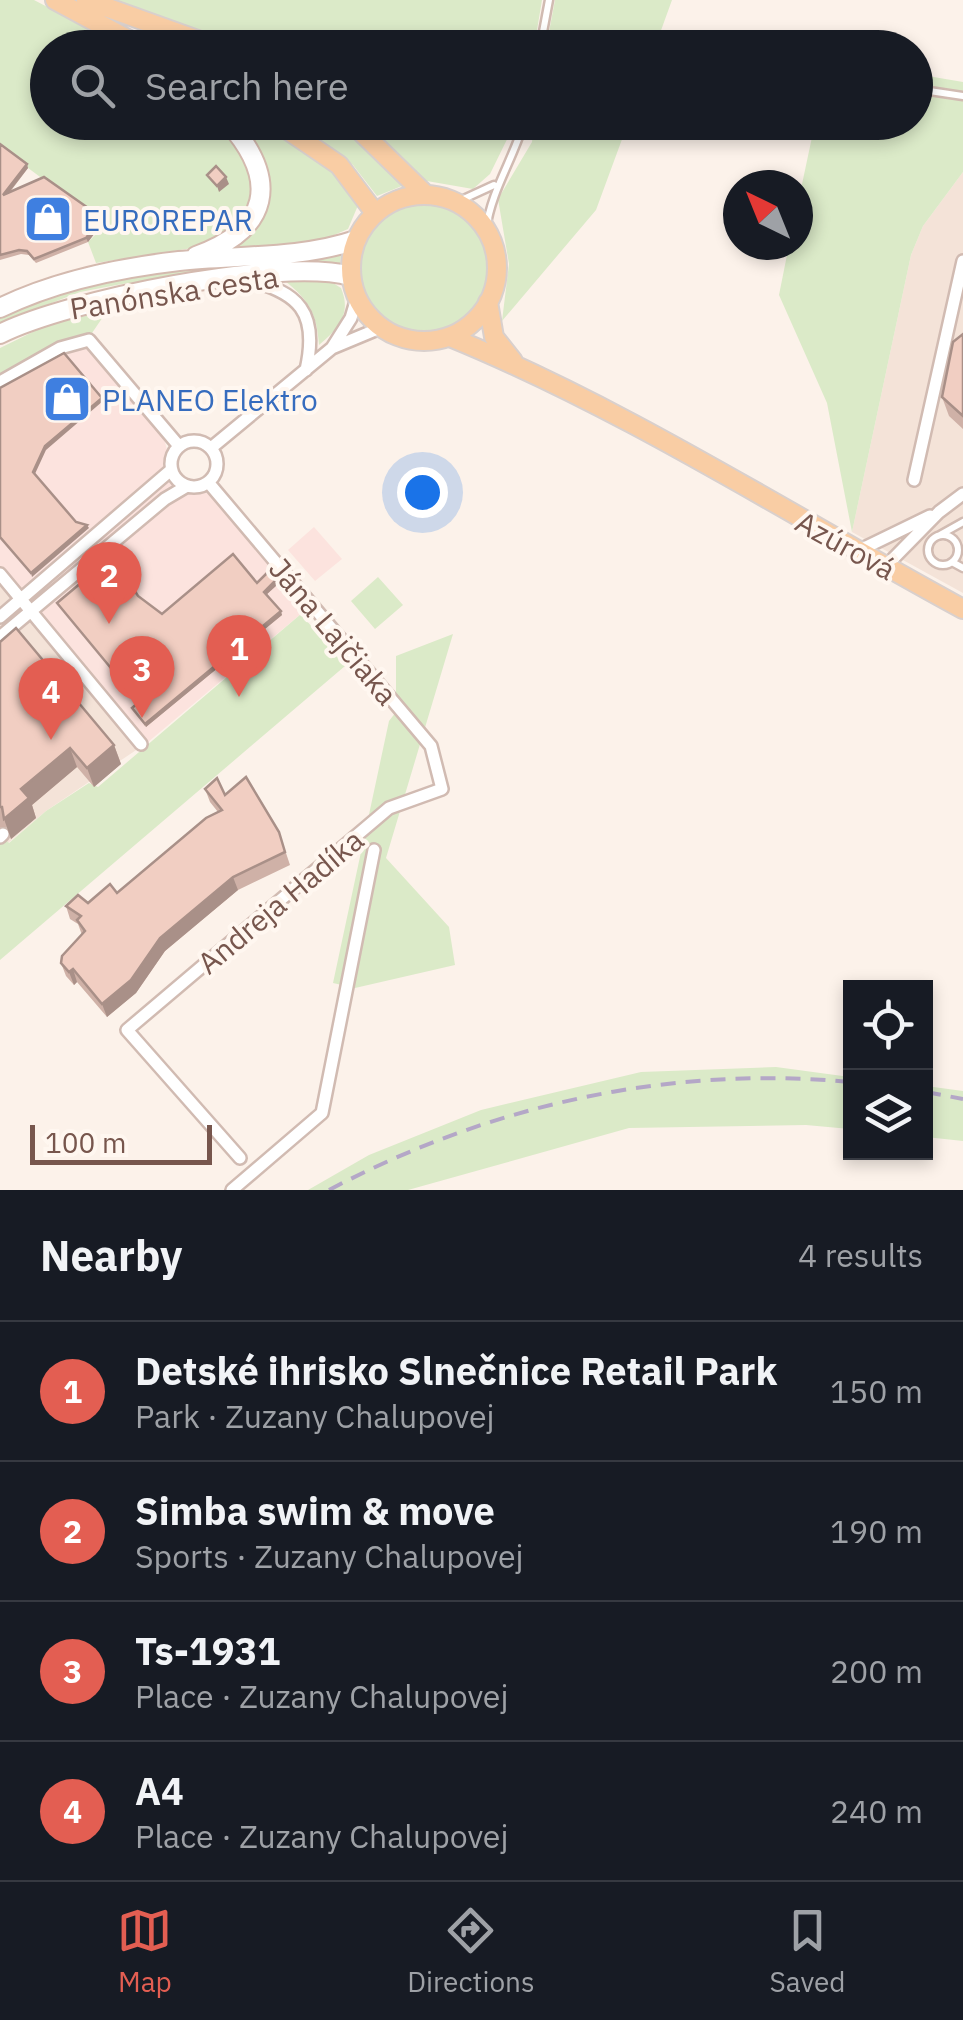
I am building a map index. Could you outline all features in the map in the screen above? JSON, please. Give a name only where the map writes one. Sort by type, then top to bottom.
[{"type":"main road","points":[[54,0],[110,30]]},
{"type":"main road","points":[[86,0],[170,30]]},
{"type":"main road","points":[[181,261],[239,236],[256,212],[261,173],[242,140]]},
{"type":"main road","points":[[302,140],[339,165],[375,213]]},
{"type":"main road","points":[[370,140],[425,194]]},
{"type":"main road","points":[[488,302],[471,323],[450,337],[415,341],[380,328],[356,298],[351,276],[356,240],[375,213],[402,198],[425,194],[458,202],[486,228],[497,264],[488,302],[494,338],[514,362]]},
{"type":"main road","name":"Panónska cesta","points":[[0,308],[78,280],[181,261],[300,251],[356,240]]},
{"type":"main road","name":"Panónska cesta","points":[[0,334],[82,302],[317,270],[351,276]]},
{"type":"main road","name":"Azúrová","points":[[450,337],[514,362],[963,609]]},
{"type":"street","points":[[914,480],[963,261]]},
{"type":"street","points":[[240,278],[282,289],[303,308],[312,335],[306,370]]},
{"type":"street","points":[[210,448],[332,348],[351,318],[356,298]]},
{"type":"street","points":[[950,308],[963,319]]},
{"type":"street","points":[[332,348],[380,328]]},
{"type":"street","points":[[0,382],[60,348],[89,340],[179,446]]},
{"type":"street","points":[[0,618],[171,470],[172,457],[179,446],[198,441],[210,448],[216,469],[208,482],[186,486],[165,499],[0,637]]},
{"type":"street","points":[[171,470],[186,486]]},
{"type":"street","name":"Jána Lajčiaka","points":[[208,482],[431,746],[442,789]]},
{"type":"street","points":[[886,566],[939,512],[963,494]]},
{"type":"street","points":[[857,552],[939,512]]},
{"type":"street","points":[[0,574],[141,744]]},
{"type":"street","name":"Andreja Hadíka","points":[[240,1158],[127,1030],[390,808],[442,789]]},
{"type":"street","points":[[232,1190],[322,1113],[374,850]]},
{"type":"lane","points":[[544,30],[550,0]]},
{"type":"lane","points":[[933,92],[963,96]]},
{"type":"lane","points":[[486,228],[495,184],[519,140]]},
{"type":"lane","points":[[458,202],[495,184]]},
{"type":"lane","points":[[963,522],[938,536],[928,548],[930,559],[939,565],[952,562],[963,568]]},
{"type":"lane","points":[[938,536],[955,542],[958,551],[952,562]]},
{"type":"shaded area","points":[[963,172],[963,593],[852,532],[911,255],[923,226]]},
{"type":"shaded area","points":[[82,339],[164,438],[175,482],[209,494],[308,608],[148,742],[0,567],[0,385]]},
{"type":"shaded area","points":[[314,527],[342,559],[315,581],[288,550]]},
{"type":"shaded area","points":[[0,567],[148,742],[46,811],[8,843],[5,839],[0,843]]},
{"type":"green space","points":[[0,0],[34,0],[91,30],[30,30],[30,140],[234,140],[251,160],[255,196],[242,225],[199,247],[96,263],[88,242],[96,234],[95,218],[0,147]]},
{"type":"green space","points":[[112,0],[542,0],[537,30],[199,30]]},
{"type":"green space","points":[[555,0],[672,0],[661,30],[549,30]]},
{"type":"green space","points":[[933,77],[963,82],[963,172],[923,226],[911,255],[852,532],[827,403],[779,295],[786,260],[813,260],[813,170],[805,170],[811,140],[933,140]]},
{"type":"green space","points":[[295,140],[321,159],[359,203],[348,229],[318,242],[225,252],[255,222],[266,197],[266,169],[252,142]]},
{"type":"green space","points":[[318,140],[355,140],[402,186],[377,196],[353,165]]},
{"type":"green space","points":[[380,140],[507,140],[490,174],[473,189],[421,180]]},
{"type":"green space","points":[[622,140],[596,210],[502,321],[509,264],[498,199],[532,142]]},
{"type":"green space","points":[[424,203],[449,208],[470,222],[484,243],[489,268],[484,293],[470,314],[449,328],[424,333],[399,328],[378,314],[364,293],[359,268],[364,243],[378,222],[399,208]]},
{"type":"green space","points":[[341,255],[340,263],[298,262],[80,292],[0,323],[0,318],[33,304],[133,278]]},
{"type":"green space","points":[[325,278],[341,288],[345,306],[337,327],[319,345],[310,308],[285,281]]},
{"type":"green space","points":[[107,311],[92,333],[57,343],[0,376],[0,348],[47,325]]},
{"type":"green space","points":[[378,577],[403,605],[375,629],[351,601]]},
{"type":"green space","points":[[301,614],[345,666],[0,960],[0,843],[5,839],[9,843],[46,811],[89,783],[98,787]]},
{"type":"green space","points":[[453,634],[386,858],[449,927],[455,965],[355,988],[333,983],[389,721],[396,712],[396,656]]},
{"type":"green space","points":[[776,1067],[843,1076],[843,1128],[806,1125],[629,1128],[408,1190],[308,1190],[369,1155],[481,1110],[641,1072]]},
{"type":"green space","points":[[933,1087],[963,1091],[963,1141],[933,1138]]},
{"type":"building","name":"EUROREPAR","points":[[0,144],[27,164],[3,195],[44,177],[91,210],[96,225],[86,238],[34,259],[27,251],[19,250],[0,255]]},
{"type":"building","points":[[216,166],[226,177],[217,186],[207,175]]},
{"type":"building","points":[[963,334],[963,416],[942,397],[953,342]]},
{"type":"building","points":[[64,353],[102,398],[45,446],[33,472],[76,522],[87,525],[31,573],[0,537],[0,388]]},
{"type":"building","points":[[233,554],[257,583],[268,572],[275,581],[264,592],[281,611],[145,724],[132,708],[139,702],[57,603],[113,556],[138,596],[162,614]]},
{"type":"building","points":[[16,628],[114,745],[87,768],[70,748],[21,789],[29,798],[4,819],[0,807],[0,642]]},
{"type":"building","points":[[246,777],[279,832],[285,852],[233,877],[160,938],[131,980],[102,1004],[73,969],[69,972],[61,963],[62,956],[85,931],[77,920],[81,916],[66,906],[78,895],[88,903],[110,884],[117,893],[206,818],[222,810],[205,789],[217,778],[225,795]]},
{"type":"railway","points":[[329,1190],[453,1135],[582,1098],[648,1086],[715,1080],[843,1082]]},
{"type":"railway","points":[[933,1093],[963,1099]]},
{"type":"place","name":"EUROREPAR","points":[[48,219]]},
{"type":"place","name":"PLANEO Elektro","points":[[67,399]]},
{"type":"place","name":"Simba swim & move","points":[[109,624]]},
{"type":"place","name":"Detské ihrisko Slnečnice Retail Park","points":[[239,697]]},
{"type":"place","name":"Ts-1931","points":[[142,718]]},
{"type":"place","name":"A4","points":[[51,740]]}]
